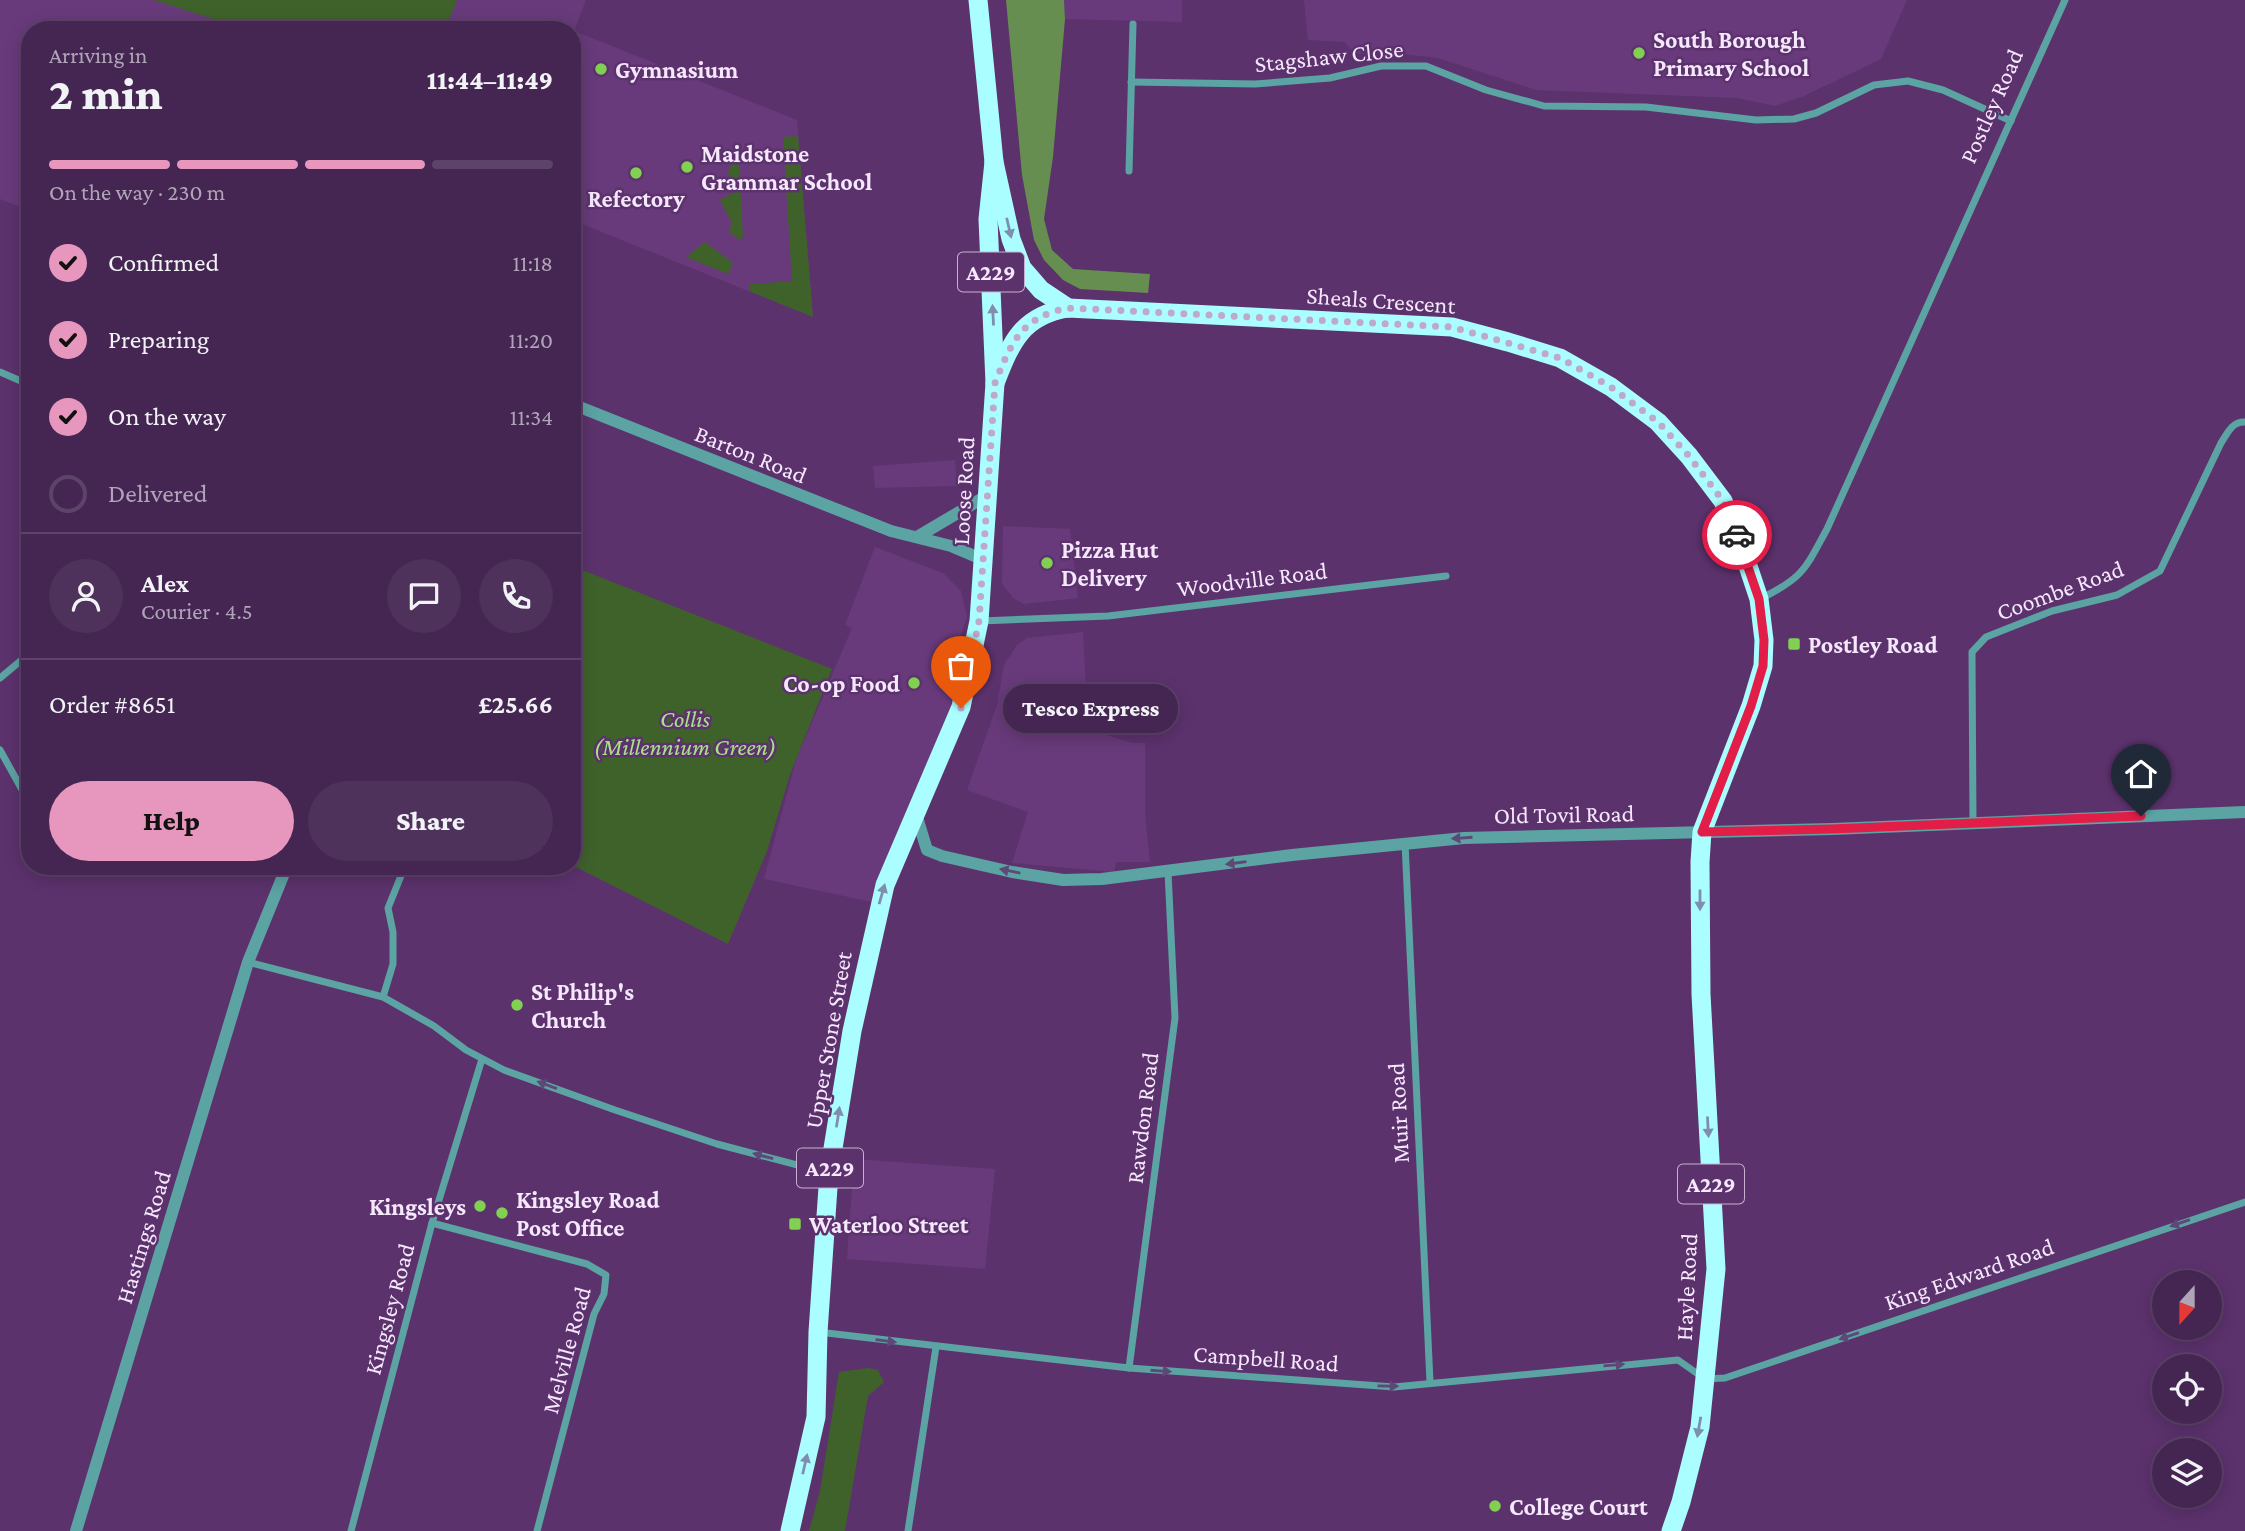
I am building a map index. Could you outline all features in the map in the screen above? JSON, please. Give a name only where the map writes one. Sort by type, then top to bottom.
[{"type":"highway","name":"Loose Road","points":[[978,0],[994,162],[1011,239],[1022,268],[1041,290],[1068,308]]},
{"type":"highway","name":"Loose Road","points":[[916,814],[961,708],[979,621],[995,383],[988,219],[994,162]]},
{"type":"highway","name":"Sheals Crescent","points":[[995,383],[1009,349],[1024,329],[1046,312],[1068,308],[1452,327],[1560,358],[1621,394],[1658,422],[1689,456],[1723,501],[1759,599]]},
{"type":"highway","name":"A229","points":[[1702,832],[1751,706],[1763,666],[1764,640],[1759,599]]},
{"type":"highway","name":"Upper Stone Street","points":[[790,1531],[816,1417],[818,1332],[829,1173],[852,1031],[885,885],[916,814]]},
{"type":"highway","name":"Hayle Road","points":[[1671,1531],[1700,1427],[1716,1269],[1702,994],[1702,832]]},
{"type":"street","name":"Postley Road","points":[[1759,599],[1788,585],[1804,572],[1827,529],[2064,0]]},
{"type":"street","points":[[1129,171],[1133,24]]},
{"type":"street","name":"Stagshaw Close","points":[[1132,82],[1255,84],[1330,78],[1381,66],[1426,66],[1486,90],[1544,106],[1646,107],[1756,120],[1794,119],[1816,113],[1874,85],[1908,81],[1943,90],[2011,121]]},
{"type":"street","points":[[0,372],[21,381]]},
{"type":"street","name":"Barton Road","points":[[581,408],[838,511],[891,531],[951,546],[984,560]]},
{"type":"street","name":"Coombe Road","points":[[1973,823],[1972,652],[1986,637],[2052,611],[2117,594],[2161,571],[2221,443],[2231,428],[2240,421],[2245,422]]},
{"type":"street","points":[[917,537],[988,495]]},
{"type":"street","name":"Woodville Road","points":[[979,621],[1108,616],[1446,576]]},
{"type":"street","points":[[0,678],[21,660]]},
{"type":"street","points":[[0,750],[21,788]]},
{"type":"street","name":"Old Tovil Road","points":[[916,814],[927,849],[1012,872],[1063,880],[1102,880],[1292,855],[1464,838],[2245,812]]},
{"type":"street","name":"Muir Road","points":[[1405,843],[1430,1382]]},
{"type":"street","name":"Rawdon Road","points":[[1129,1368],[1175,1018],[1168,872]]},
{"type":"street","name":"Hastings Road","points":[[76,1531],[250,958],[283,875]]},
{"type":"street","points":[[383,997],[393,964],[393,932],[388,908],[401,875]]},
{"type":"street","points":[[250,958],[383,997],[504,1070],[717,1143],[829,1173]]},
{"type":"street","name":"Kingsley Road","points":[[351,1531],[432,1223],[482,1059]]},
{"type":"street","name":"King Edward Road","points":[[1705,1378],[1725,1378],[2245,1202]]},
{"type":"street","name":"Melville Road","points":[[432,1223],[587,1264],[606,1275],[604,1294],[594,1314],[537,1531]]},
{"type":"street","name":"Campbell Road","points":[[818,1332],[1129,1368],[1394,1387],[1678,1360],[1705,1378]]},
{"type":"street","points":[[908,1531],[936,1347]]},
{"type":"shaded area","name":"Maidstone Grammar School","points":[[0,0],[586,0],[578,21],[21,21],[21,207],[0,199]]},
{"type":"shaded area","points":[[1064,0],[1182,0],[1182,22],[1065,19]]},
{"type":"shaded area","name":"South Borough Primary School","points":[[1304,0],[1907,0],[1881,59],[1804,96],[1775,106],[1737,98],[1536,90],[1438,58],[1386,52],[1356,54],[1344,42],[1308,40]]},
{"type":"shaded area","name":"Maidstone Grammar School","points":[[581,34],[797,120],[813,317],[581,224]]},
{"type":"shaded area","points":[[955,460],[957,486],[875,488],[873,466]]},
{"type":"shaded area","points":[[1003,526],[1070,529],[1078,598],[1024,604],[1013,598],[1002,583]]},
{"type":"shaded area","points":[[875,547],[943,573],[961,591],[967,617],[954,654],[967,661],[954,711],[872,902],[764,879],[796,760],[852,628],[845,625]]},
{"type":"shaded area","points":[[1083,632],[1088,729],[1132,743],[1145,743],[1145,815],[1150,862],[1116,862],[1114,872],[1012,863],[1028,812],[967,790],[997,705],[1004,665],[1017,645],[1027,638]]},
{"type":"shaded area","points":[[854,1159],[995,1169],[985,1269],[847,1259]]},
{"type":"green space","points":[[154,0],[457,0],[449,21],[212,21],[213,19]]},
{"type":"green space","points":[[1006,0],[1064,0],[1065,19],[1053,157],[1044,219],[1052,250],[1073,269],[1150,274],[1148,293],[1080,289],[1063,280],[1044,260],[1034,240],[1022,175]]},
{"type":"green space","points":[[798,136],[813,317],[749,291],[750,284],[792,281],[783,137]]},
{"type":"green space","points":[[738,145],[743,236],[740,240],[729,232],[732,223],[720,200],[736,191],[728,173]]},
{"type":"green space","points":[[705,242],[733,263],[728,274],[686,257]]},
{"type":"green space","name":"Collis (Millennium Green)","points":[[581,570],[832,669],[790,775],[767,851],[728,944],[581,870]]},
{"type":"green space","points":[[868,1368],[878,1370],[884,1382],[868,1396],[845,1531],[809,1531],[820,1491],[839,1372]]},
{"type":"way so far","points":[[961,708],[979,621],[995,383],[1009,349],[1024,329],[1046,312],[1068,308],[1452,327],[1560,358],[1611,387],[1658,422],[1689,456],[1723,501],[1737,535]]},
{"type":"place","name":"South Borough Primary School","points":[[1639,53]]},
{"type":"place","name":"Gymnasium","points":[[601,69]]},
{"type":"place","name":"Maidstone Grammar School","points":[[687,167]]},
{"type":"place","name":"Refectory","points":[[636,173]]},
{"type":"place","name":"Pizza Hut Delivery","points":[[1047,563]]},
{"type":"place","name":"Postley Road","points":[[1794,644]]},
{"type":"place","name":"Co-op Food","points":[[914,683]]},
{"type":"place","name":"Tesco Express","points":[[961,708]]},
{"type":"place","name":"St Philip's Church","points":[[517,1005]]},
{"type":"place","name":"Kingsleys","points":[[480,1206]]},
{"type":"place","name":"Kingsley Road Post Office","points":[[502,1213]]},
{"type":"place","name":"Waterloo Street","points":[[795,1224]]},
{"type":"place","name":"College Court","points":[[1495,1506]]},
{"type":"route","points":[[1737,535],[1759,599],[1764,640],[1763,666],[1751,706],[1702,832],[2141,816]]}]
